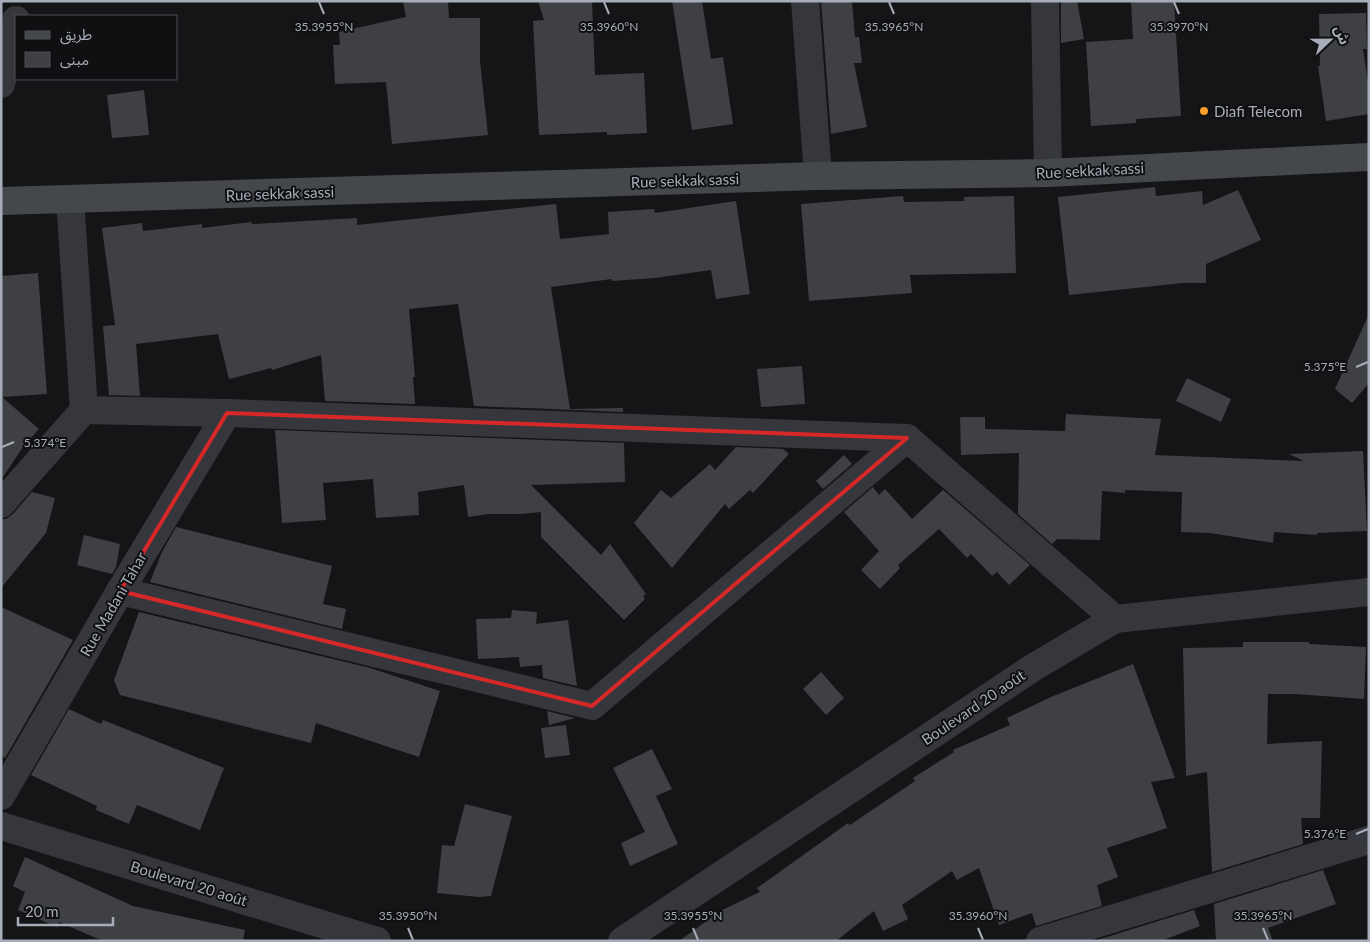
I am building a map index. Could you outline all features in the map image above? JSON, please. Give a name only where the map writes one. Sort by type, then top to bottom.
[{"type":"street","points":[[18,15],[21,1]]},
{"type":"street","points":[[805,1],[818,176]]},
{"type":"street","points":[[1046,1],[1048,173]]},
{"type":"street","points":[[1,84],[15,26]]},
{"type":"street","name":"Rue sekkak sassi","points":[[1,201],[818,176],[1048,173],[1369,157]]},
{"type":"street","points":[[1,504],[84,410],[70,199]]},
{"type":"street","points":[[84,410],[227,413],[907,438],[1115,619]]},
{"type":"street","name":"Rue Madani Tahar","points":[[1,796],[120,591],[227,413]]},
{"type":"street","points":[[120,591],[592,706],[907,438]]},
{"type":"street","name":"Boulevard 20 août","points":[[622,941],[1034,667],[1115,619],[1369,592]]},
{"type":"street","name":"Boulevard 20 août","points":[[1,826],[377,941]]},
{"type":"street","points":[[1040,941],[1369,840]]},
{"type":"highlighted area","points":[[227,413],[907,438],[592,706],[120,591]]},
{"type":"building","points":[[403,1],[448,1],[449,18],[480,18],[480,61],[488,135],[392,144],[386,82],[335,84],[333,45],[340,45],[339,32],[406,17]]},
{"type":"building","points":[[538,1],[592,1],[595,75],[644,73],[647,133],[607,135],[607,132],[539,135],[533,21],[544,20]]},
{"type":"building","points":[[672,1],[702,1],[711,59],[723,57],[733,124],[692,130]]},
{"type":"building","points":[[821,1],[852,1],[855,37],[859,37],[862,63],[854,63],[867,127],[831,134]]},
{"type":"building","points":[[1077,1],[1084,39],[1061,43],[1061,2]]},
{"type":"building","points":[[1131,1],[1174,1],[1181,116],[1136,119],[1136,123],[1091,126],[1086,42],[1133,39]]},
{"type":"building","points":[[1366,13],[1367,49],[1363,49],[1369,90],[1369,114],[1326,121],[1318,66],[1320,66],[1319,14]]},
{"type":"building","points":[[144,90],[149,135],[112,138],[107,95]]},
{"type":"building","points":[[1155,187],[1156,196],[1202,191],[1203,205],[1238,190],[1261,240],[1206,264],[1206,283],[1183,283],[1069,295],[1058,197]]},
{"type":"building","points":[[903,196],[904,202],[964,201],[964,197],[1014,196],[1016,273],[910,275],[912,293],[809,301],[801,204]]},
{"type":"building","points":[[736,201],[750,294],[716,299],[711,270],[655,278],[612,281],[612,279],[551,287],[570,409],[623,408],[623,412],[474,406],[458,304],[409,309],[415,377],[413,377],[415,404],[325,401],[321,355],[272,370],[271,368],[229,379],[218,334],[136,344],[140,396],[109,395],[103,326],[115,325],[102,228],[142,223],[143,231],[202,224],[202,228],[251,222],[252,224],[357,218],[357,225],[556,204],[560,239],[609,234],[608,212],[654,209],[655,213]]},
{"type":"building","points":[[38,273],[47,394],[2,397],[39,429],[23,447],[1,480],[1,276]]},
{"type":"building","points":[[1369,314],[1369,383],[1352,403],[1335,389]]},
{"type":"building","points":[[802,366],[805,404],[761,407],[757,369]]},
{"type":"building","points":[[1187,378],[1231,399],[1221,422],[1176,401]]},
{"type":"building","points":[[1066,414],[1161,419],[1155,455],[1304,461],[1289,454],[1363,451],[1367,531],[1317,533],[1317,535],[1274,532],[1273,543],[1210,533],[1181,532],[1182,492],[1125,490],[1125,493],[1102,491],[1100,540],[1057,539],[1052,544],[1018,514],[1019,453],[961,455],[960,417],[985,417],[985,429],[1065,431]]},
{"type":"building","points":[[275,430],[624,443],[625,482],[531,485],[601,555],[610,544],[646,594],[643,596],[645,599],[624,620],[541,537],[541,512],[488,514],[468,517],[464,485],[418,492],[419,515],[376,518],[373,479],[323,483],[326,520],[282,523]]},
{"type":"building","points":[[736,447],[783,449],[789,454],[753,493],[750,490],[729,509],[725,504],[672,568],[634,523],[661,490],[671,498],[710,464],[715,470]]},
{"type":"building","points":[[844,455],[852,464],[823,489],[816,481]]},
{"type":"building","points":[[873,487],[879,495],[885,489],[912,519],[943,490],[1030,565],[1009,585],[997,572],[992,576],[971,554],[967,558],[939,529],[898,565],[900,568],[880,589],[861,570],[879,551],[844,512]]},
{"type":"building","points":[[32,492],[55,498],[46,533],[1,588],[1,519],[6,519],[13,514]]},
{"type":"building","points":[[176,527],[332,566],[323,604],[346,609],[342,629],[150,582],[162,552]]},
{"type":"building","points":[[84,535],[120,544],[116,567],[112,574],[77,565]]},
{"type":"building","points":[[1,607],[73,640],[5,758],[1,756]]},
{"type":"building","points":[[512,610],[537,612],[536,624],[568,620],[577,686],[543,678],[542,665],[520,667],[519,657],[478,659],[476,619],[511,618]]},
{"type":"building","points":[[139,612],[370,668],[440,691],[419,757],[316,723],[311,743],[120,695],[114,680]]},
{"type":"building","points":[[1243,642],[1309,642],[1309,644],[1366,647],[1364,699],[1268,694],[1267,744],[1322,741],[1320,818],[1301,818],[1303,844],[1212,872],[1207,772],[1186,776],[1183,648],[1243,647]]},
{"type":"building","points":[[1133,664],[1175,778],[1151,782],[1167,828],[1107,848],[1118,877],[1097,885],[1102,906],[1036,926],[1032,913],[999,925],[979,868],[957,880],[952,871],[902,905],[908,919],[883,931],[874,911],[836,941],[679,941],[722,910],[760,892],[757,888],[848,823],[850,825],[915,781],[913,778],[954,752],[953,750],[1010,725],[1007,718],[1051,697]]},
{"type":"building","points":[[821,672],[844,698],[826,715],[803,689]]},
{"type":"building","points":[[69,709],[101,724],[103,720],[224,768],[200,830],[137,805],[129,824],[96,810],[97,806],[31,775]]},
{"type":"building","points":[[547,711],[575,718],[549,725]]},
{"type":"building","points":[[566,725],[570,755],[545,758],[541,728]]},
{"type":"building","points":[[652,749],[672,789],[656,796],[678,844],[630,866],[621,843],[645,832],[613,768]]},
{"type":"building","points":[[465,804],[512,816],[491,896],[479,897],[437,893],[442,845],[454,846]]},
{"type":"building","points":[[25,857],[133,906],[245,930],[243,941],[103,941],[59,922],[57,927],[18,910],[25,892],[13,886]]},
{"type":"building","points":[[1323,870],[1336,904],[1268,928],[1273,941],[1216,941],[1214,904]]},
{"type":"building","points":[[1194,910],[1200,926],[1161,941],[1094,941]]},
{"type":"place","name":"Diafi Telecom","points":[[1204,111]]}]
